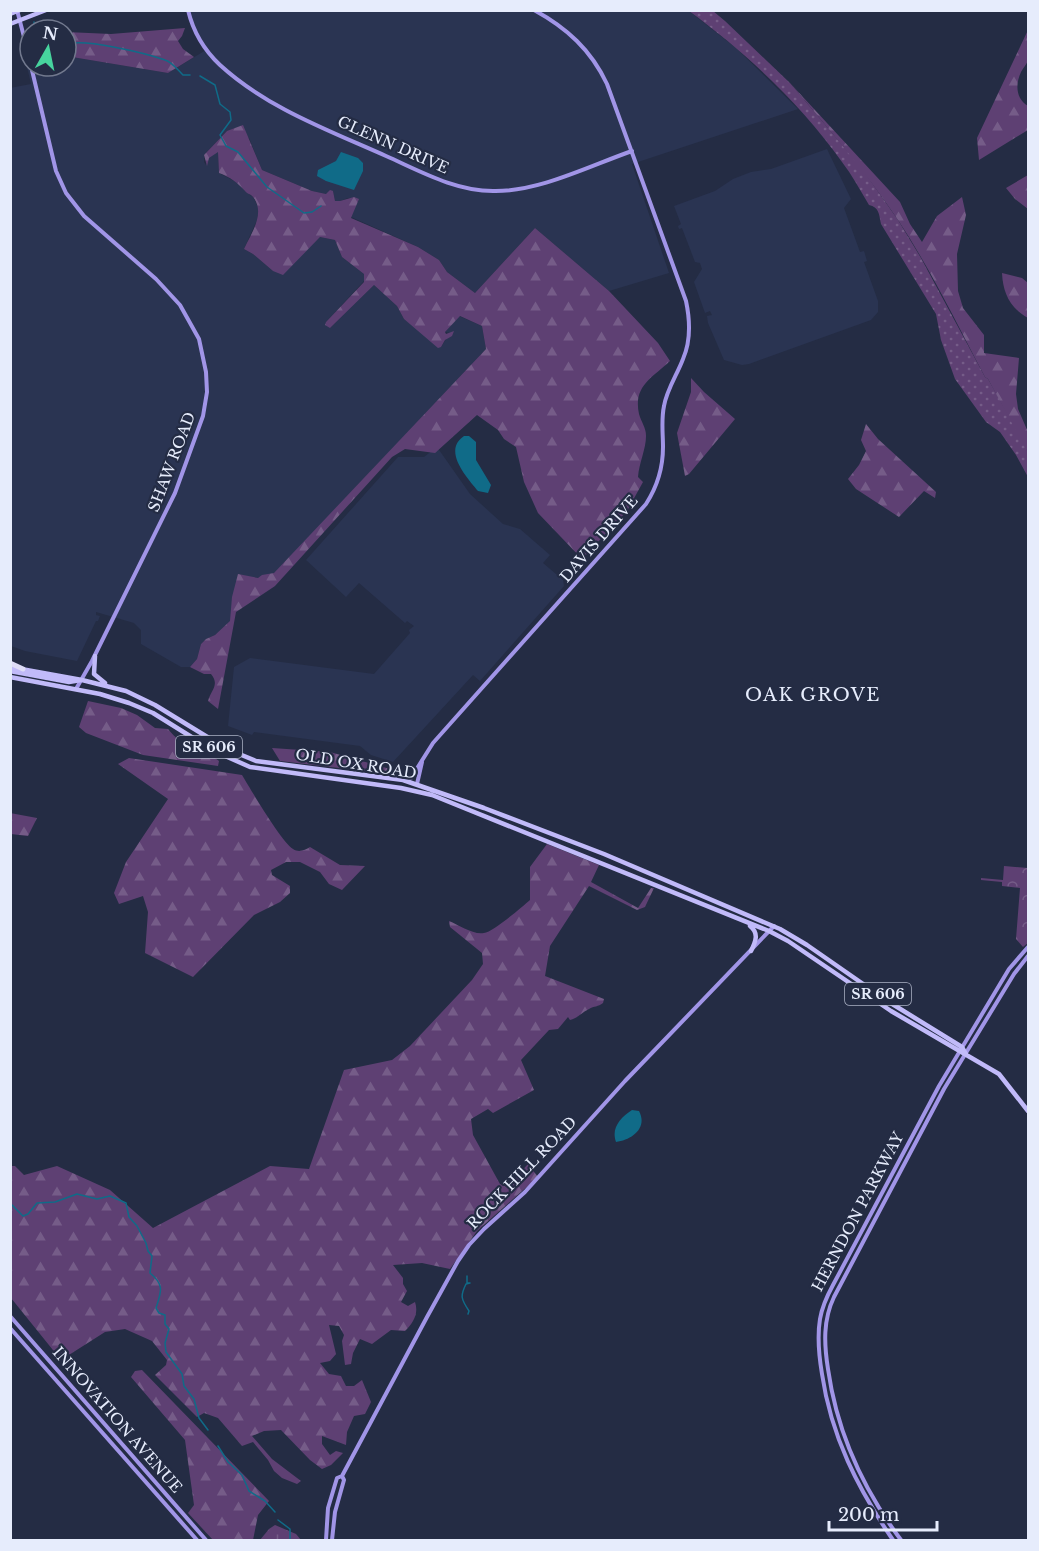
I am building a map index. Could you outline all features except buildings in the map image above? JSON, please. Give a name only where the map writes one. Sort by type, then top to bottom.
[{"type":"highway","points":[[10,667],[23,669]]},
{"type":"main road","points":[[27,18],[46,10]]},
{"type":"main road","points":[[10,14],[18,11]]},
{"type":"main road","points":[[95,656],[94,675],[113,687]]},
{"type":"main road","points":[[10,667],[69,682],[82,680]]},
{"type":"main road","name":"OLD OX ROAD","points":[[23,669],[113,687],[150,702],[227,749],[256,761],[404,780],[582,845],[774,926],[796,938],[961,1049]]},
{"type":"main road","name":"OLD OX ROAD","points":[[10,677],[109,696],[141,707],[214,750],[250,767],[405,788],[432,795],[473,811],[769,931],[788,941],[891,1011],[961,1049]]},
{"type":"main road","points":[[405,788],[411,788],[417,784]]},
{"type":"main road","points":[[743,921],[753,928],[756,934],[751,951]]},
{"type":"main road","name":"SR 606","points":[[961,1049],[966,1054]]},
{"type":"main road","points":[[966,1054],[999,1074],[1029,1111]]},
{"type":"street","name":"GLENN DRIVE","points":[[188,10],[197,35],[211,55],[222,67],[266,100],[321,127],[451,184],[480,191],[518,190],[632,151]]},
{"type":"street","name":"DAVIS DRIVE","points":[[404,780],[411,778],[433,743],[646,504],[661,469],[665,399],[683,360],[689,329],[686,301],[607,84],[598,66],[574,37],[534,10]]},
{"type":"street","name":"SHAW ROAD","points":[[35,78],[56,171],[66,193],[84,216],[156,279],[180,305],[199,339],[206,372],[207,392],[203,416],[175,493],[95,656],[76,689]]},
{"type":"street","name":"DAVIS DRIVE","points":[[417,784],[423,759]]},
{"type":"street","name":"ROCK HILL ROAD","points":[[326,1540],[330,1501],[337,1478],[342,1476],[427,1317],[469,1245],[525,1192],[654,1050],[774,926]]},
{"type":"street","name":"HERNDON PARKWAY","points":[[893,1540],[857,1483],[835,1429],[822,1377],[818,1340],[819,1321],[822,1308],[833,1285],[931,1101],[1010,969],[1029,947]]},
{"type":"street","name":"HERNDON PARKWAY","points":[[901,1540],[862,1479],[842,1433],[830,1385],[825,1329],[827,1315],[834,1297],[944,1089],[1014,974],[1029,956]]},
{"type":"street","name":"INNOVATION AVENUE","points":[[10,1316],[206,1540]]},
{"type":"street","name":"INNOVATION AVENUE","points":[[10,1328],[197,1540]]},
{"type":"street","name":"ROCK HILL ROAD","points":[[332,1540],[333,1522],[344,1480],[342,1476]]},
{"type":"shaded area","points":[[188,11],[689,11],[736,48],[798,109],[632,164],[669,273],[609,291],[535,228],[475,293],[447,272],[439,260],[418,247],[351,217],[358,199],[348,198],[335,201],[333,191],[326,194],[312,191],[262,170],[249,138],[227,131],[204,155],[204,162],[206,165],[209,158],[218,151],[219,173],[242,185],[245,191],[253,197],[259,209],[257,220],[244,249],[273,271],[298,258],[320,237],[335,240],[342,257],[364,274],[364,281],[326,322],[330,328],[374,285],[397,306],[404,319],[441,347],[450,333],[445,332],[459,316],[482,326],[486,349],[274,574],[258,578],[240,575],[231,621],[201,644],[197,659],[190,667],[181,667],[141,644],[141,630],[134,623],[96,612],[96,615],[100,616],[77,661],[25,651],[11,646],[10,88],[31,84],[30,78],[78,78],[78,58],[168,73],[206,50]]},
{"type":"shaded area","points":[[827,149],[851,199],[844,208],[860,252],[864,251],[867,261],[864,262],[878,301],[878,312],[871,320],[749,364],[742,365],[724,360],[708,323],[707,316],[712,315],[710,311],[705,313],[694,282],[702,269],[700,263],[695,262],[682,228],[679,229],[678,226],[681,224],[674,206],[715,191],[733,179],[751,172],[771,169]]},
{"type":"shaded area","points":[[341,152],[358,158],[363,163],[363,171],[354,190],[317,176],[318,170],[336,161]]},
{"type":"shaded area","points":[[464,436],[469,436],[476,442],[476,460],[491,485],[488,493],[478,491],[459,464],[455,449]]},
{"type":"shaded area","points":[[437,447],[470,494],[503,524],[520,529],[550,555],[543,563],[563,580],[564,586],[480,681],[473,675],[393,762],[371,755],[360,746],[254,732],[252,735],[228,726],[234,667],[250,658],[374,674],[410,633],[409,630],[414,626],[407,621],[405,623],[359,583],[346,597],[306,560],[398,457],[424,457]]},
{"type":"shaded area","points":[[632,1110],[639,1111],[640,1128],[628,1139],[616,1142],[615,1132],[618,1124]]},
{"type":"green space","points":[[689,11],[713,11],[725,21],[790,83],[860,166],[898,220],[921,258],[985,377],[1024,443],[1028,453],[1028,477],[1000,432],[986,422],[955,379],[941,340],[936,314],[881,224],[877,209],[869,205],[853,177],[809,120],[771,80]]},
{"type":"green space","points":[[185,28],[178,41],[183,49],[194,57],[168,73],[78,58],[78,33],[111,34]]},
{"type":"green space","points":[[1028,30],[1029,56],[1017,87],[1021,100],[1028,106],[1028,130],[979,160],[977,138]]},
{"type":"green space","points":[[790,83],[900,202],[910,224],[922,242],[937,216],[962,197],[966,215],[957,254],[958,291],[963,308],[984,335],[984,353],[1019,358],[1016,394],[1018,409],[1028,432],[1028,453],[933,278],[898,220],[860,167]]},
{"type":"green space","points":[[243,125],[262,170],[312,191],[326,194],[330,190],[333,191],[335,201],[354,197],[359,199],[351,218],[418,247],[439,260],[447,272],[475,293],[535,228],[609,291],[658,343],[670,361],[646,383],[639,396],[639,414],[646,436],[638,477],[643,482],[627,511],[582,559],[538,513],[524,482],[516,447],[477,415],[435,453],[405,449],[392,457],[275,586],[236,612],[218,709],[208,701],[215,684],[214,678],[211,674],[204,674],[190,667],[197,659],[201,644],[230,621],[232,597],[238,574],[258,578],[274,573],[486,349],[482,326],[460,316],[445,332],[446,334],[454,331],[452,336],[438,348],[404,319],[397,306],[374,285],[330,328],[325,325],[364,282],[364,274],[342,257],[335,240],[320,237],[283,275],[273,271],[244,249],[258,217],[257,203],[237,183],[219,173],[218,152],[209,158],[207,166],[204,155],[227,131]]},
{"type":"green space","points":[[1028,175],[1028,209],[1006,188]]},
{"type":"green space","points":[[1002,273],[1022,278],[1028,283],[1028,318],[1012,305],[1004,287]]},
{"type":"green space","points":[[691,378],[735,419],[685,476],[677,433],[691,392]]},
{"type":"green space","points":[[866,424],[878,439],[936,492],[935,498],[924,491],[899,517],[856,489],[848,479],[866,451],[861,440]]},
{"type":"green space","points":[[88,701],[121,708],[137,715],[155,728],[168,729],[184,744],[219,761],[218,766],[143,755],[86,733],[79,727]]},
{"type":"green space","points":[[272,748],[330,752],[390,769],[398,775],[280,761]]},
{"type":"green space","points":[[129,758],[242,775],[274,826],[293,849],[300,851],[310,847],[340,865],[365,866],[342,890],[329,884],[320,872],[300,862],[286,862],[271,870],[272,875],[290,886],[290,893],[280,902],[254,915],[193,977],[145,953],[148,912],[143,896],[119,904],[114,893],[126,862],[168,799],[118,764]]},
{"type":"green space","points":[[10,813],[37,818],[28,836],[11,834]]},
{"type":"green space","points":[[547,844],[599,865],[591,882],[638,908],[651,888],[654,888],[645,907],[637,910],[589,886],[550,946],[545,976],[604,999],[603,1003],[573,1019],[570,1020],[568,1017],[558,1029],[549,1030],[521,1060],[534,1090],[493,1113],[488,1109],[471,1119],[473,1135],[500,1184],[507,1187],[528,1164],[538,1177],[477,1231],[450,1269],[422,1263],[393,1265],[403,1278],[407,1291],[401,1302],[408,1306],[415,1302],[416,1306],[415,1318],[405,1331],[391,1330],[372,1344],[360,1339],[353,1353],[351,1364],[345,1365],[342,1341],[344,1335],[339,1326],[329,1325],[336,1354],[330,1361],[320,1363],[329,1374],[341,1376],[346,1386],[354,1386],[362,1380],[371,1402],[365,1414],[354,1416],[347,1432],[346,1445],[322,1436],[322,1444],[330,1455],[336,1451],[343,1453],[331,1465],[322,1469],[281,1430],[264,1431],[252,1436],[272,1459],[301,1481],[297,1484],[282,1478],[274,1471],[253,1442],[242,1446],[218,1418],[204,1413],[197,1417],[155,1375],[166,1365],[167,1360],[152,1341],[125,1329],[105,1332],[61,1360],[11,1298],[10,1166],[15,1166],[24,1175],[57,1166],[110,1190],[153,1228],[270,1166],[309,1169],[344,1070],[392,1060],[410,1046],[472,980],[483,964],[482,953],[450,927],[449,921],[471,931],[484,933],[507,919],[530,900],[530,867]]},
{"type":"green space","points":[[1004,866],[1028,868],[1028,943],[1023,947],[1016,939],[1020,888],[1002,886],[1002,882],[981,880],[981,878],[1003,880]]},
{"type":"green space","points":[[142,1370],[269,1501],[258,1515],[253,1540],[213,1540],[188,1513],[194,1505],[185,1440],[131,1377],[135,1371]]},
{"type":"green space","points":[[275,1525],[296,1534],[301,1540],[260,1540]]},
{"type":"waterway","points":[[78,43],[156,57],[168,61],[183,75],[190,75]]},
{"type":"waterway","points":[[200,76],[215,85],[220,104],[230,112],[231,120],[220,135],[226,146],[238,152],[267,187],[304,213],[312,212],[321,206]]},
{"type":"waterway","points":[[10,1203],[23,1216],[28,1214],[37,1203],[55,1202],[77,1194],[97,1199],[110,1196],[126,1203],[129,1217],[137,1226],[152,1256],[150,1273],[160,1285],[156,1308],[159,1313],[165,1315],[165,1324],[169,1329],[165,1343],[166,1352],[182,1374],[184,1386],[194,1399],[199,1418],[208,1430]]},
{"type":"waterway","points":[[467,1276],[467,1283],[470,1283],[466,1284],[462,1298],[469,1311],[468,1314]]},
{"type":"waterway","points":[[218,1446],[228,1462],[242,1475],[249,1491],[265,1501],[275,1512]]},
{"type":"waterway","points":[[278,1520],[290,1529],[290,1540]]},
{"type":"district","name":"OAK GROVE","points":[[813,695]]}]
